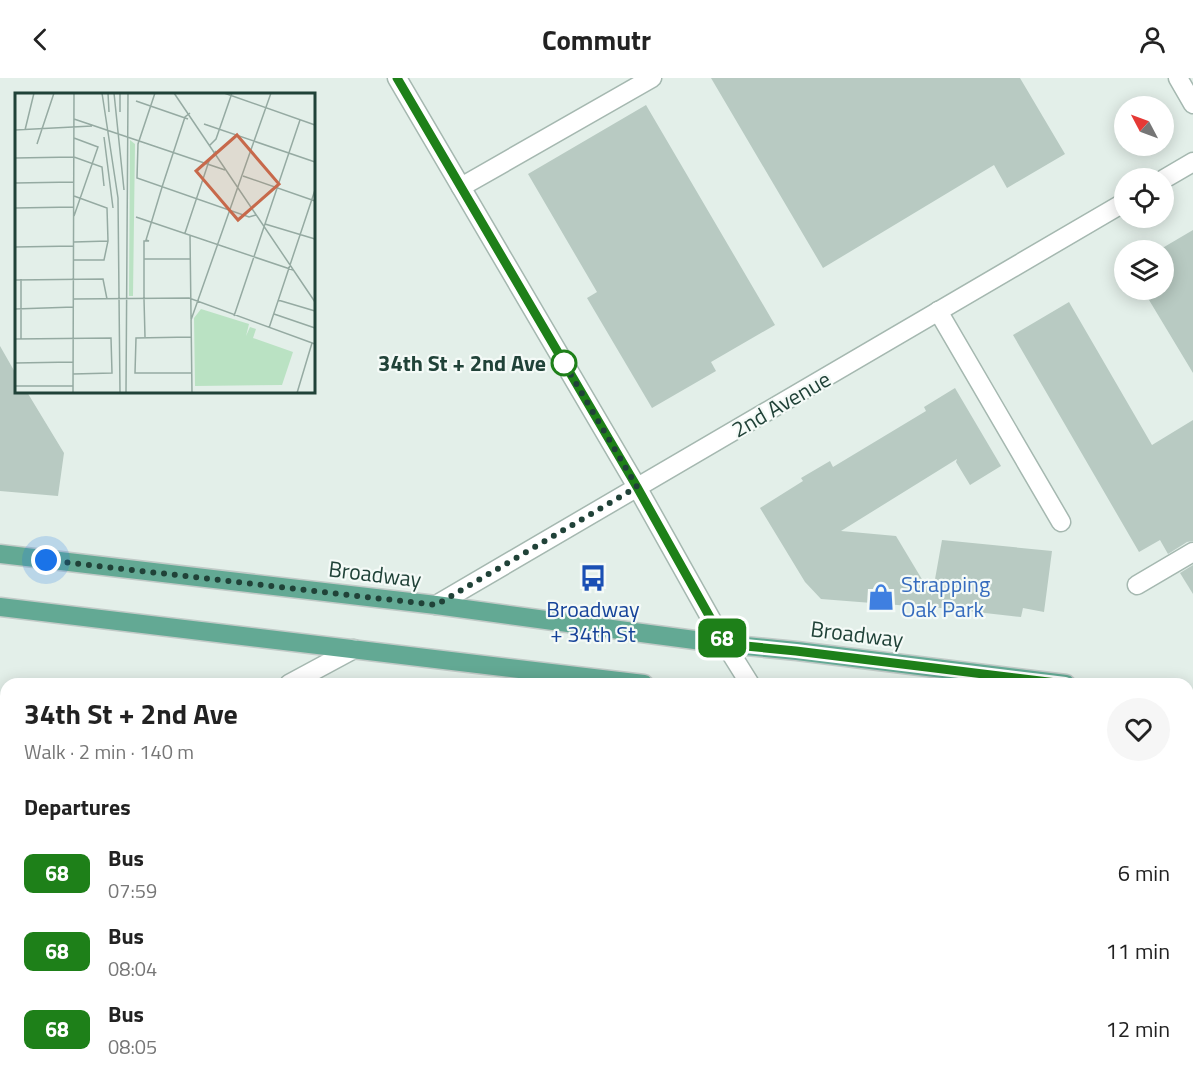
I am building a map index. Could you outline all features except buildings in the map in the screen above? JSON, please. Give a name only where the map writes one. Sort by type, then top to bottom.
[{"type":"main road","name":"Broadway","points":[[0,554],[436,605],[725,644],[1017,678]]},
{"type":"main road","points":[[0,607],[594,678]]},
{"type":"street","points":[[397,78],[746,678]]},
{"type":"street","points":[[460,187],[652,78]]},
{"type":"street","points":[[1178,78],[1193,104]]},
{"type":"street","points":[[1174,173],[1193,162]]},
{"type":"street","name":"2nd Avenue","points":[[436,605],[1114,208]]},
{"type":"street","points":[[938,312],[1061,522]]},
{"type":"street","points":[[1137,585],[1193,552]]},
{"type":"street","points":[[301,678],[354,649]]},
{"type":"bus line","name":"68","points":[[397,78],[637,487],[725,644],[1016,678]]},
{"type":"place","name":"34th St + 2nd Ave","points":[[564,363]]},
{"type":"place","name":"Broadway + 34th St","points":[[593,578]]},
{"type":"place","name":"Strapping Oak Park","points":[[881,597]]},
{"type":"route","points":[[46,560],[436,605],[637,487],[564,363]]}]
